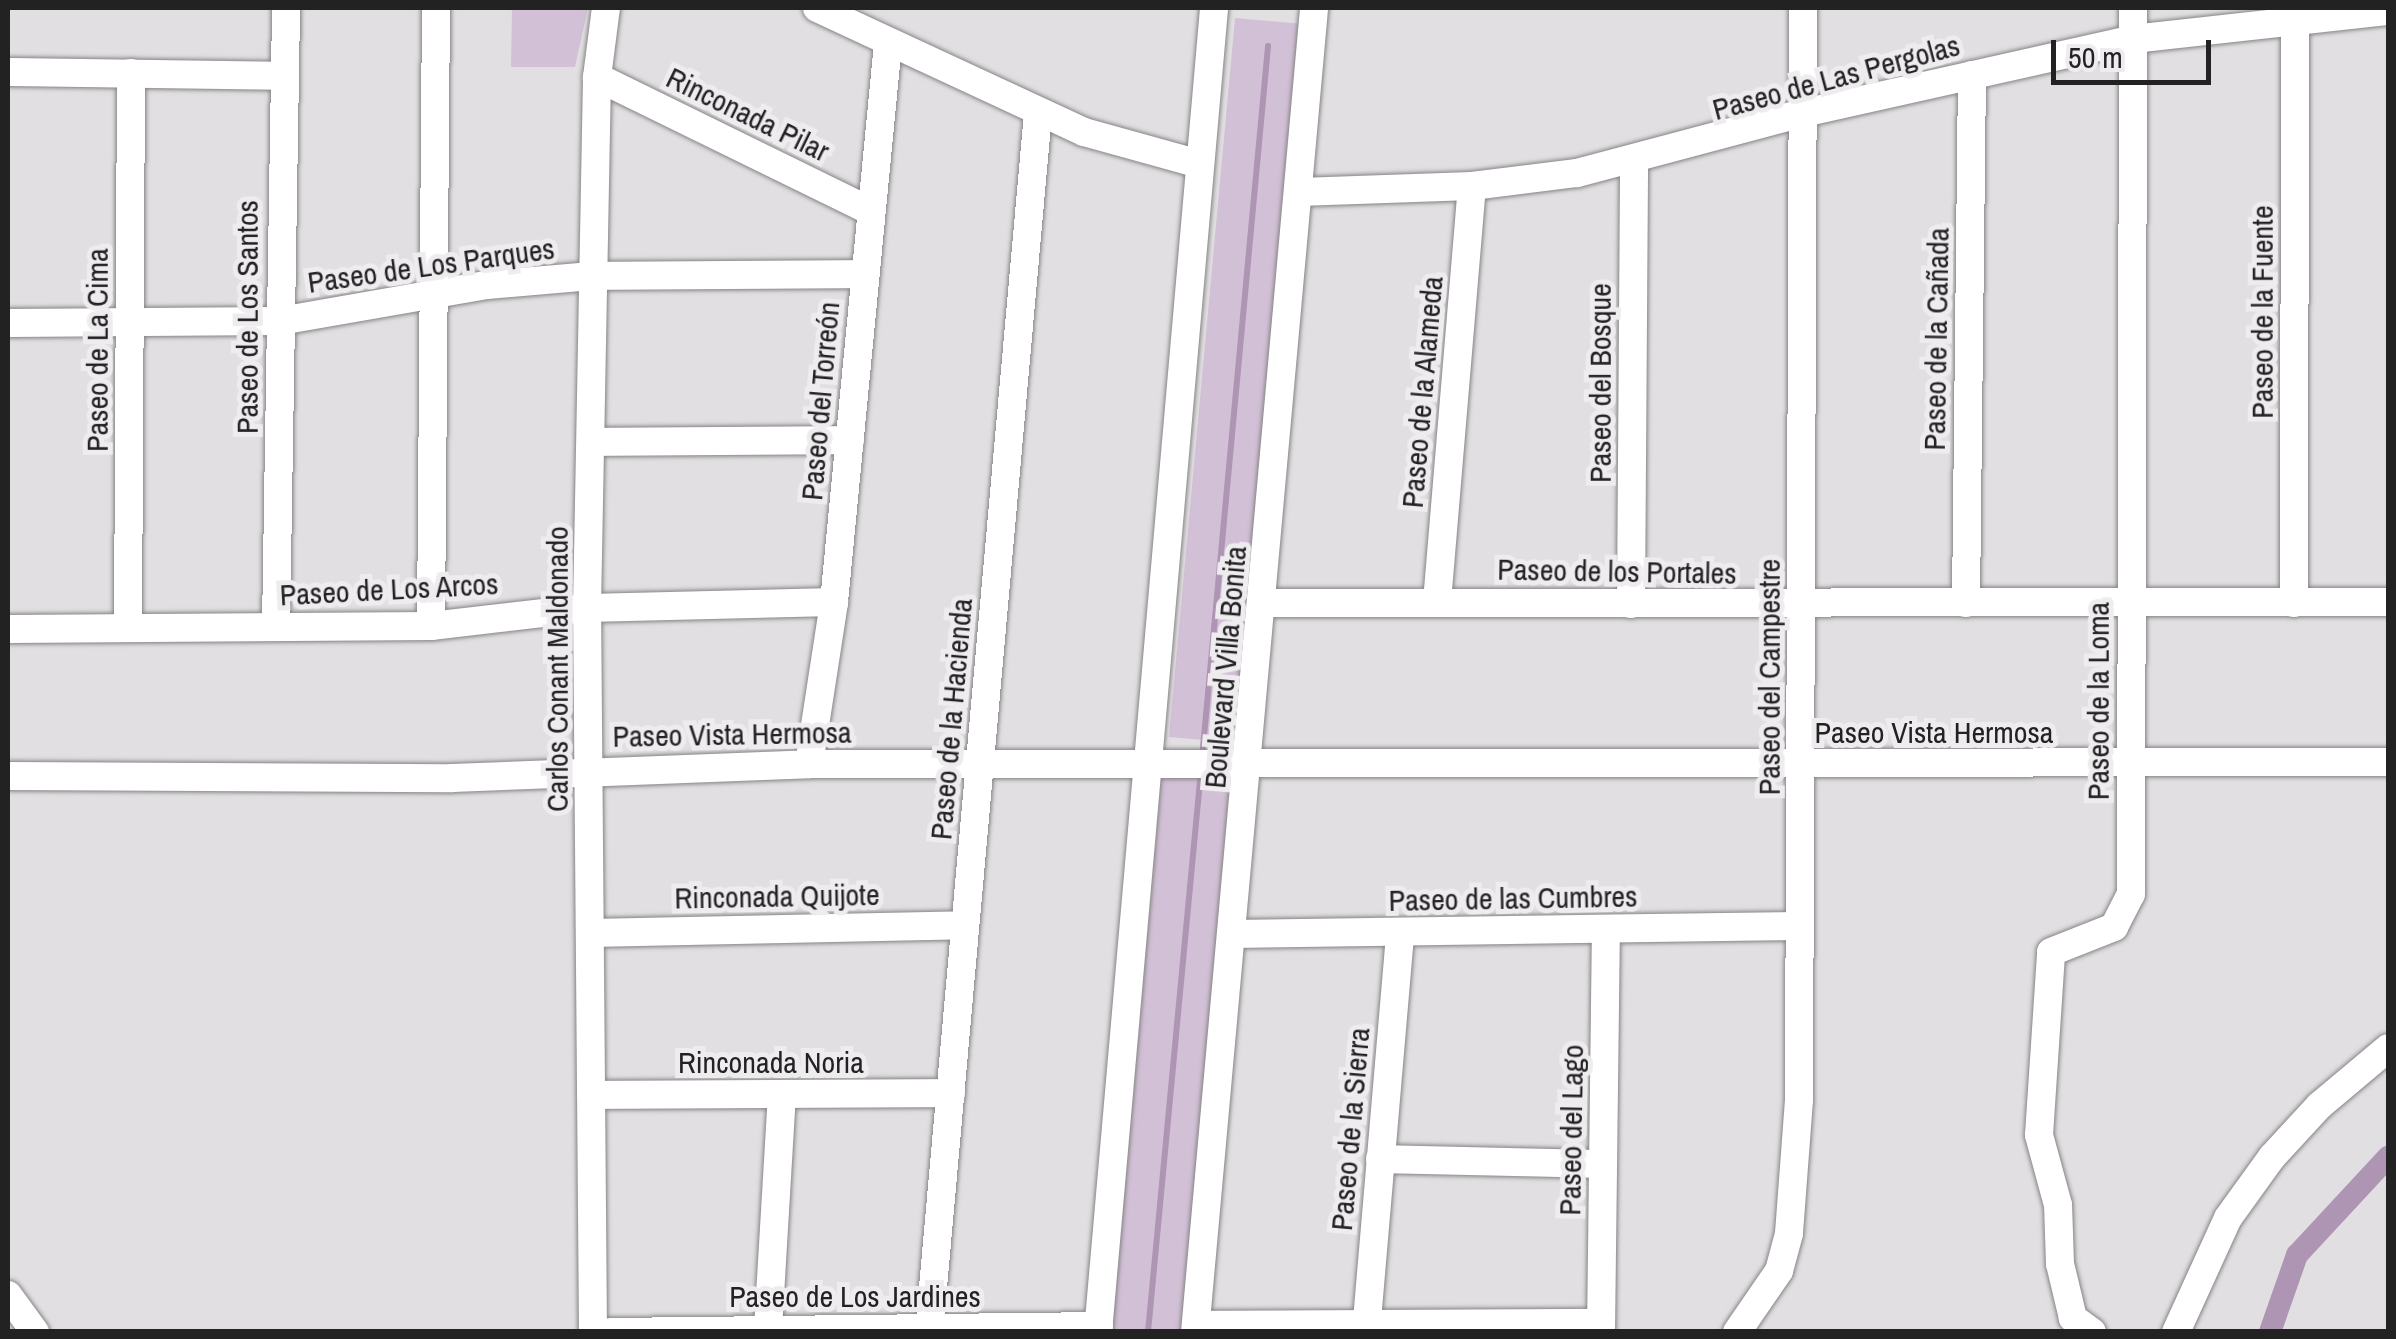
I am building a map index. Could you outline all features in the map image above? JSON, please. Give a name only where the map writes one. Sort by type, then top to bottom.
[{"type":"street","name":"Paseo de Los Santos","points":[[276,627],[281,76],[286,8]]},
{"type":"street","points":[[431,626],[436,8]]},
{"type":"street","name":"Carlos Conant Maldonado","points":[[593,1332],[587,608],[598,76],[606,8]]},
{"type":"street","points":[[817,8],[1038,112],[1200,164]]},
{"type":"street","points":[[1099,1329],[1154,764],[1214,8]]},
{"type":"street","name":"Boulevard Villa Bonita","points":[[1195,1329],[1244,766],[1264,603],[1314,8]]},
{"type":"street","name":"Paseo del Campestre","points":[[1737,1332],[1766,1296],[1789,1233],[1800,1100],[1796,926],[1803,764],[1803,8]]},
{"type":"street","name":"Paseo de la Loma","points":[[2092,1332],[2073,1318],[2060,1264],[2058,1205],[2038,1135],[2051,952],[2114,928],[2130,894],[2133,8]]},
{"type":"street","name":"Paseo de Las Pergolas","points":[[1299,192],[1472,186],[1634,163],[1803,113],[2133,39],[2388,12]]},
{"type":"street","name":"Paseo de la Fuente","points":[[2294,21],[2294,603]]},
{"type":"street","name":"Paseo del Torreón","points":[[809,764],[834,602],[888,43]]},
{"type":"street","points":[[8,72],[281,76]]},
{"type":"street","name":"Paseo de La Cima","points":[[128,628],[131,73]]},
{"type":"street","name":"Paseo de la Cañada","points":[[1966,603],[1972,75]]},
{"type":"street","name":"Rinconada Pilar","points":[[598,76],[870,210]]},
{"type":"street","name":"Paseo de la Hacienda","points":[[929,1330],[1038,112]]},
{"type":"street","name":"Paseo del Bosque","points":[[1631,604],[1634,163]]},
{"type":"street","name":"Paseo de la Alameda","points":[[1437,602],[1472,186]]},
{"type":"street","name":"Paseo de Los Parques","points":[[8,323],[280,321],[432,294],[592,276],[865,274]]},
{"type":"street","points":[[592,442],[850,440]]},
{"type":"street","name":"Paseo de Los Arcos","points":[[8,629],[431,626],[587,608],[834,602]]},
{"type":"street","name":"Paseo de los Portales","points":[[1264,603],[1803,606],[2388,602]]},
{"type":"street","name":"Paseo Vista Hermosa","points":[[8,776],[452,778],[588,769],[809,764],[2388,762]]},
{"type":"street","name":"Rinconada Quijote","points":[[590,932],[965,925]]},
{"type":"street","name":"Paseo de las Cumbres","points":[[1231,934],[1796,926]]},
{"type":"street","name":"Paseo del Lago","points":[[1601,1327],[1606,929]]},
{"type":"street","name":"Paseo de la Sierra","points":[[1366,1328],[1400,932]]},
{"type":"street","points":[[2176,1332],[2228,1218],[2272,1156],[2388,1048]]},
{"type":"street","points":[[768,1329],[782,1094]]},
{"type":"street","name":"Rinconada Noria","points":[[592,1095],[950,1094]]},
{"type":"street","points":[[1380,1158],[1603,1164]]},
{"type":"street","points":[[8,1295],[35,1332]]},
{"type":"street","points":[[1195,1329],[1601,1327]]},
{"type":"street","name":"Paseo de Los Jardines","points":[[611,1332],[1099,1329]]},
{"type":"shaded area","points":[[512,8],[588,8],[575,67],[511,67]]},
{"type":"shaded area","points":[[1235,18],[1304,24],[1239,743],[1169,737]]},
{"type":"shaded area","points":[[1170,773],[1237,777],[1184,1331],[1112,1332],[1161,780]]},
{"type":"waterway","points":[[1202,758],[1268,46]]},
{"type":"waterway","points":[[1148,1332],[1201,770]]},
{"type":"waterway","points":[[2270,1332],[2297,1255],[2388,1157]]}]
